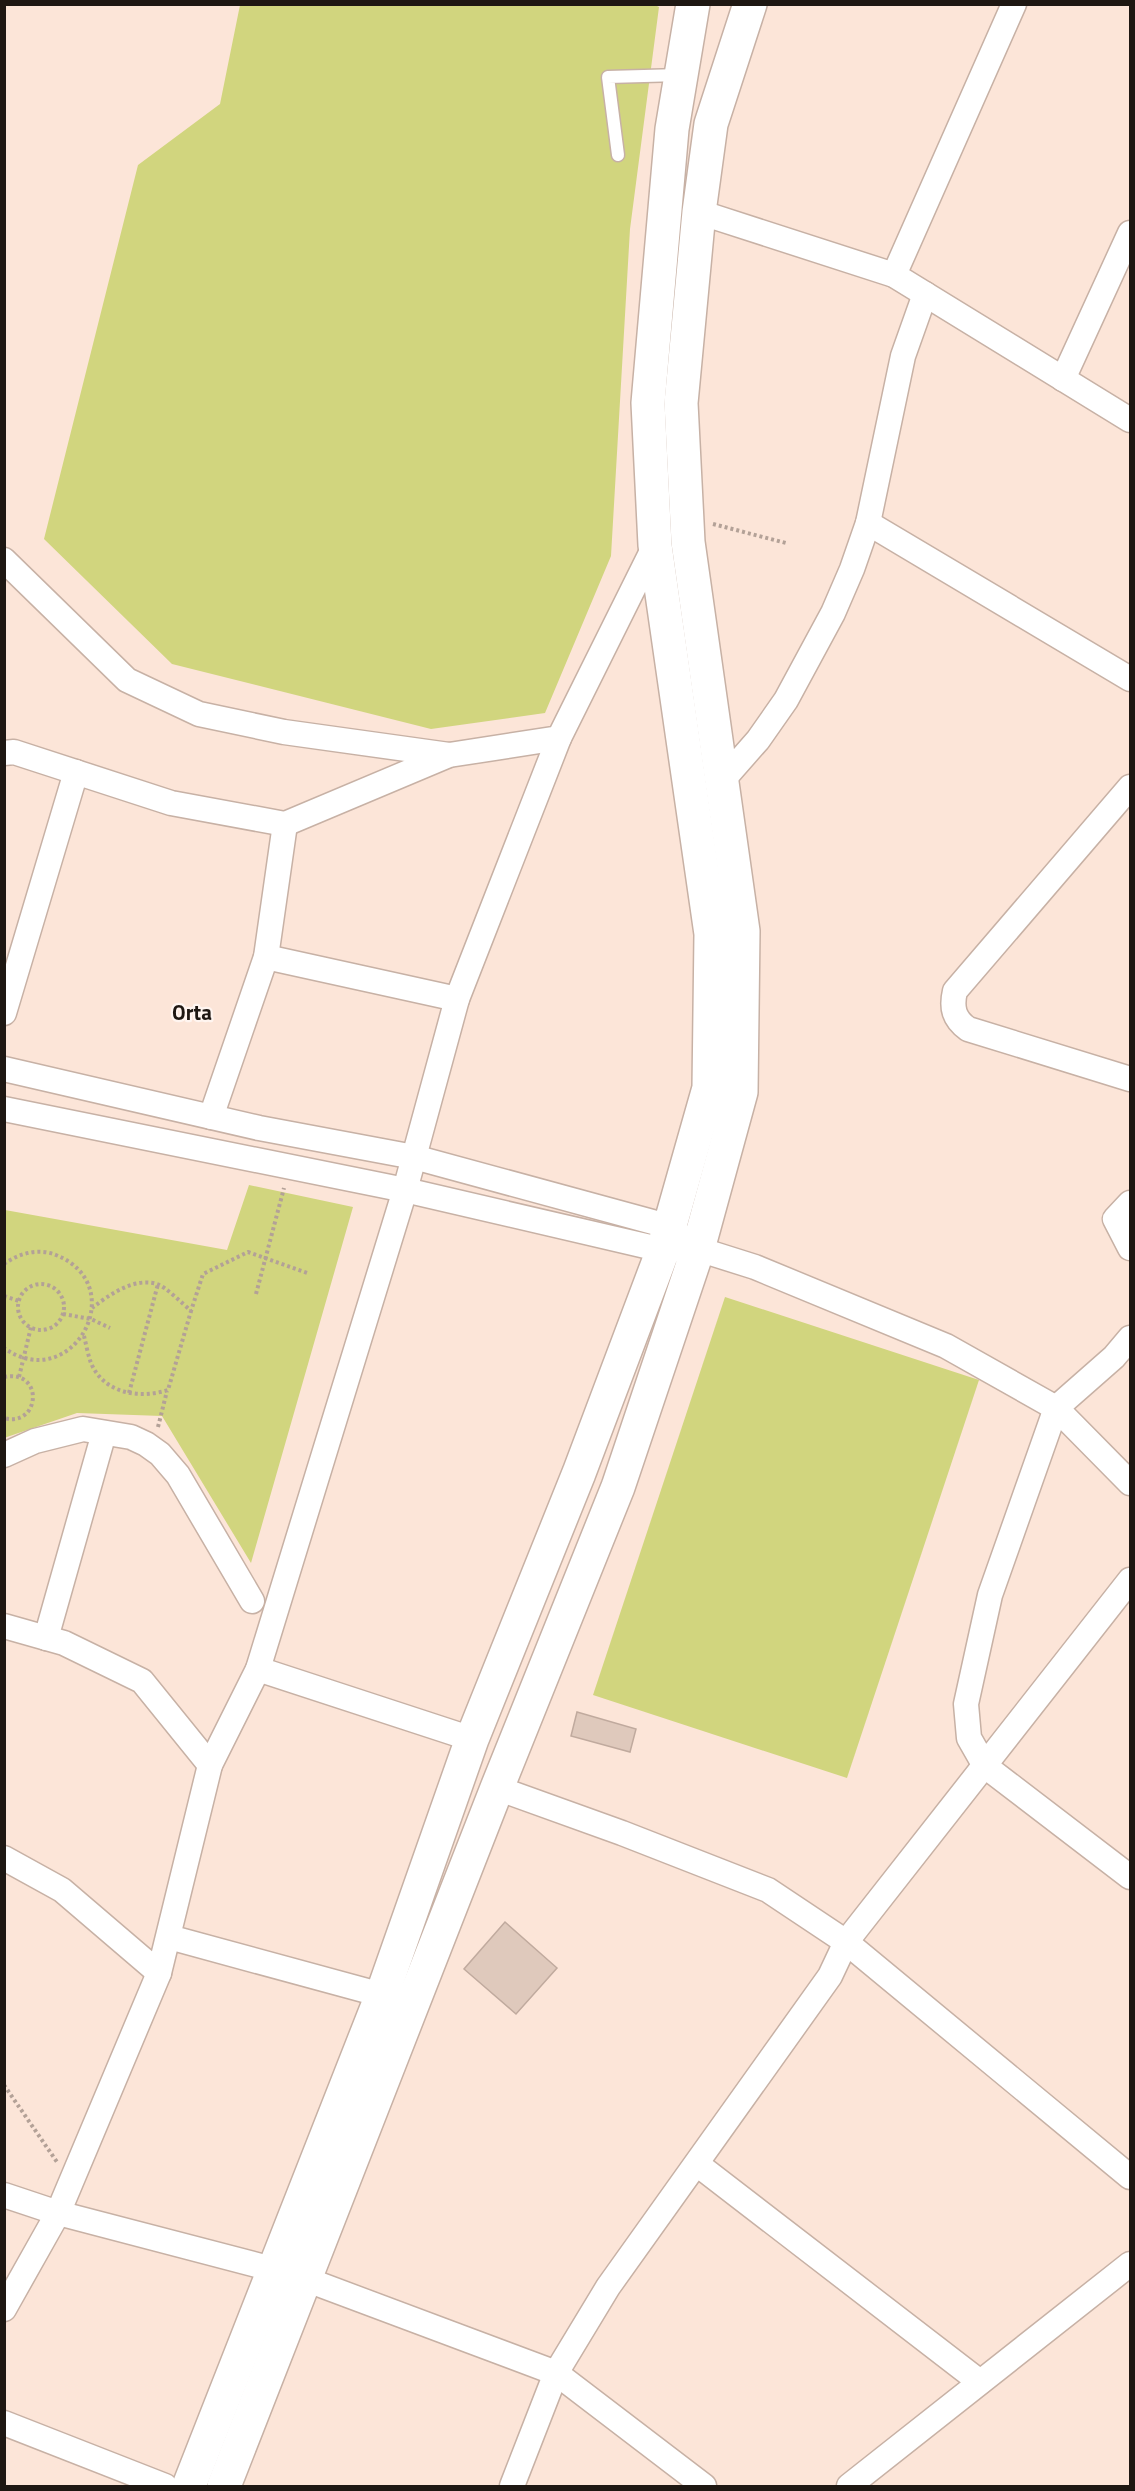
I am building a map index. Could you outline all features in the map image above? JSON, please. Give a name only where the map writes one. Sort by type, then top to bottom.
[{"type":"street","points":[[224,2487],[290,2275],[382,1995],[472,1739],[579,1473],[667,1239],[709,1088],[711,934],[655,546],[648,403],[672,129],[693,4]]},
{"type":"street","points":[[894,275],[1014,4]]},
{"type":"street","points":[[189,2487],[290,2275],[497,1788],[618,1487],[698,1250],[741,1092],[743,931],[687,529],[681,403],[699,212],[711,124],[750,6]]},
{"type":"street","points":[[699,212],[894,275],[1131,420]]},
{"type":"street","points":[[1063,379],[1131,232]]},
{"type":"street","points":[[721,782],[758,740],[786,700],[833,613],[868,523],[903,356],[925,294]]},
{"type":"street","points":[[868,523],[1131,679]]},
{"type":"street","points":[[4,2309],[58,2213],[159,1973],[210,1765],[258,1669],[405,1190],[457,999],[559,738],[655,546],[687,529]]},
{"type":"street","points":[[4,560],[127,680],[199,714],[284,732],[448,755]]},
{"type":"street","points":[[4,753],[14,752],[171,802],[285,824],[448,755],[559,738]]},
{"type":"street","points":[[4,1013],[76,772]]},
{"type":"street","points":[[1131,787],[955,992],[953,1005],[957,1019],[968,1029],[1131,1079]]},
{"type":"street","points":[[211,1117],[266,957],[285,824]]},
{"type":"street","points":[[266,957],[457,999]]},
{"type":"street","points":[[4,1069],[259,1128],[414,1157],[755,1267],[946,1346],[1056,1408],[1131,1483]]},
{"type":"street","points":[[4,1109],[405,1190],[667,1239]]},
{"type":"street","points":[[1131,1203],[1114,1219],[1131,1248]]},
{"type":"street","points":[[1131,1338],[1114,1357],[1056,1408],[990,1595],[966,1704],[969,1738],[985,1766],[1131,1878]]},
{"type":"street","points":[[4,1455],[34,1441],[83,1429],[131,1437],[153,1449],[170,1464],[178,1475],[252,1601]]},
{"type":"street","points":[[46,1638],[105,1433]]},
{"type":"street","points":[[512,2487],[556,2373],[608,2287],[830,1976],[846,1942],[1131,1580]]},
{"type":"street","points":[[4,1626],[63,1643],[142,1681],[210,1765]]},
{"type":"street","points":[[258,1669],[472,1739]]},
{"type":"street","points":[[497,1788],[622,1833],[768,1890],[846,1942],[1131,2177]]},
{"type":"street","points":[[4,1858],[62,1890],[159,1973]]},
{"type":"street","points":[[169,1937],[382,1995]]},
{"type":"street","points":[[697,2164],[980,2382]]},
{"type":"street","points":[[4,2195],[58,2213],[290,2275],[556,2373],[704,2487]]},
{"type":"street","points":[[849,2487],[1131,2264]]},
{"type":"street","points":[[4,2423],[165,2487]]},
{"type":"lane","points":[[618,154],[608,77],[682,75]]},
{"type":"path","points":[[687,529],[786,543]]},
{"type":"path","points":[[256,1294],[289,1166]]},
{"type":"path","points":[[4,1264],[14,1257],[31,1252],[50,1252],[66,1259],[79,1270],[89,1285],[92,1308],[91,1319],[84,1335],[72,1348],[57,1356],[40,1360],[23,1358],[4,1348]]},
{"type":"path","points":[[153,1449],[203,1274],[248,1252],[307,1273]]},
{"type":"path","points":[[92,1308],[112,1292],[137,1284],[158,1284],[191,1311]]},
{"type":"path","points":[[129,1393],[158,1284]]},
{"type":"path","points":[[34,1285],[48,1285],[60,1293],[63,1300],[63,1314],[53,1326],[38,1329],[31,1327],[21,1316],[19,1301],[22,1294],[34,1285]]},
{"type":"path","points":[[4,1296],[19,1301]]},
{"type":"path","points":[[63,1314],[91,1319],[110,1328]]},
{"type":"path","points":[[19,1377],[31,1327]]},
{"type":"path","points":[[84,1335],[92,1365],[109,1386],[129,1393],[151,1395],[168,1390]]},
{"type":"path","points":[[4,1377],[19,1377],[25,1380],[33,1391],[32,1405],[23,1416],[16,1419],[4,1418]]},
{"type":"path","points":[[4,2085],[71,2183]]},
{"type":"green space","points":[[653,4],[659,7],[630,229],[611,556],[545,713],[431,729],[172,664],[44,539],[138,165],[220,104],[240,5]]},
{"type":"green space","points":[[249,1185],[353,1207],[251,1563],[162,1416],[77,1413],[4,1438],[5,1210],[227,1250]]},
{"type":"green space","points":[[725,1297],[979,1380],[847,1778],[593,1695]]},
{"type":"building","points":[[577,1712],[636,1729],[630,1752],[571,1736]]},
{"type":"building","points":[[505,1922],[557,1968],[516,2014],[464,1969]]},
{"type":"district","name":"Orta","points":[[192,1012]]}]
